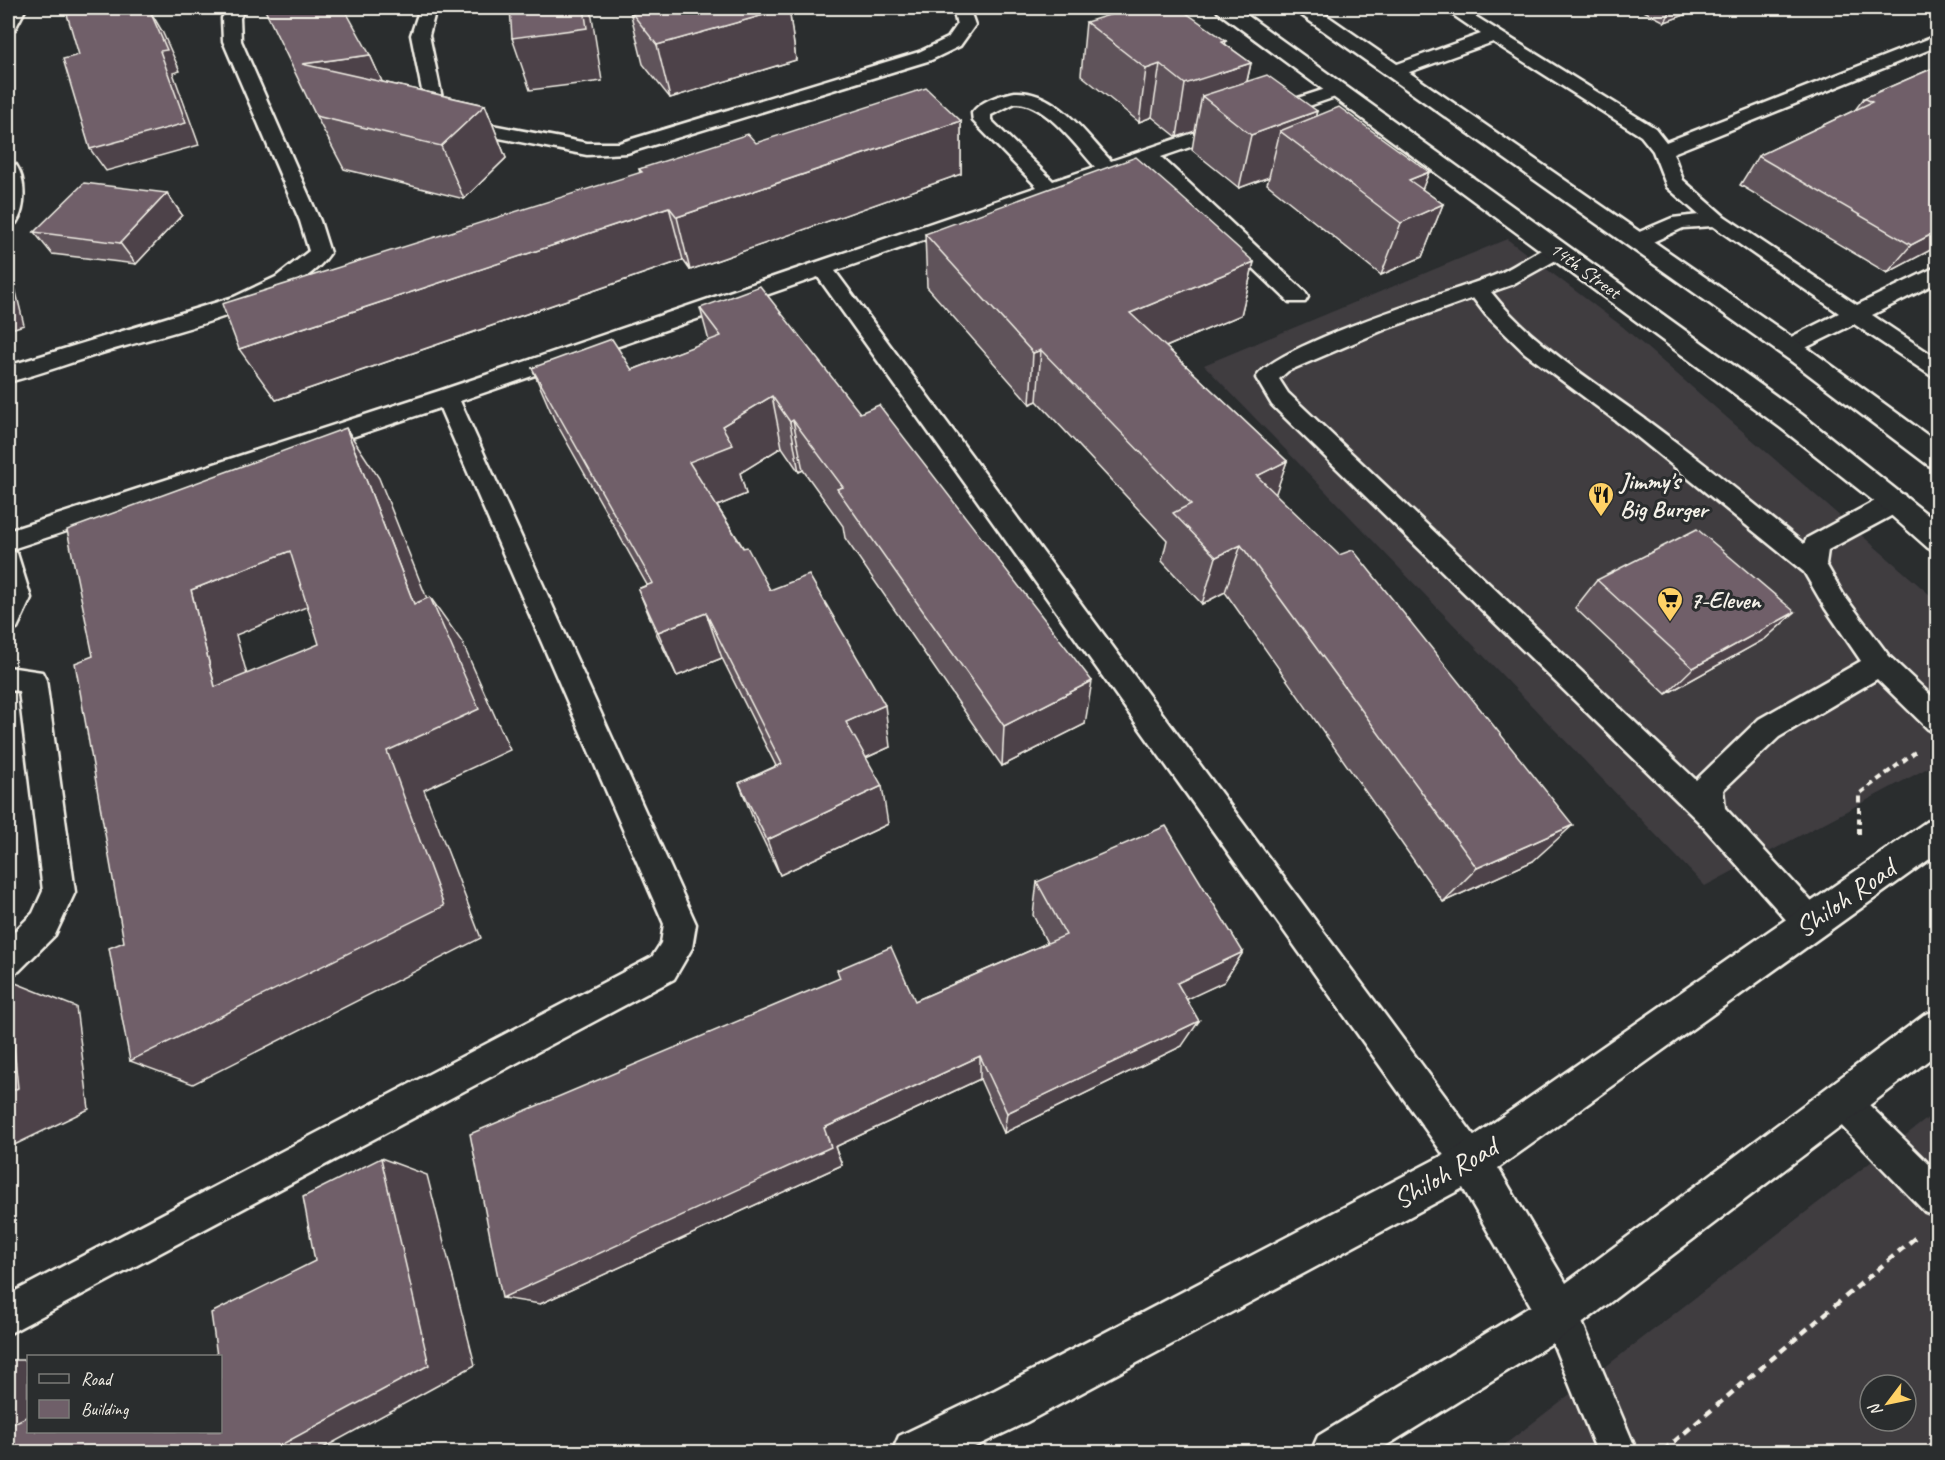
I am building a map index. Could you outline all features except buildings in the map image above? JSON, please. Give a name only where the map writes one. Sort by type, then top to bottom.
[{"type":"main road","points":[[8,25],[16,8]]},
{"type":"main road","name":"14th Street","points":[[1225,8],[1357,84],[1558,250],[1791,421],[1895,502],[1938,540]]},
{"type":"main road","points":[[1304,8],[1789,347],[1938,458]]},
{"type":"main road","points":[[1357,84],[1395,70]]},
{"type":"main road","points":[[8,170],[10,208]]},
{"type":"main road","name":"Shiloh Road","points":[[915,1452],[1011,1406],[1471,1162],[1938,833]]},
{"type":"main road","points":[[1334,1452],[1560,1314],[1938,1029]]},
{"type":"main road","points":[[1471,1162],[1560,1314]]},
{"type":"lane","points":[[8,374],[228,306],[267,291],[305,268],[320,253],[310,221],[232,41],[231,18],[237,8]]},
{"type":"lane","points":[[428,8],[420,35],[434,105],[460,125],[587,149],[620,149],[925,56],[954,42],[966,25],[961,8]]},
{"type":"lane","points":[[1451,8],[1647,132],[1662,150],[1674,183],[1717,220],[1938,370]]},
{"type":"lane","points":[[1395,70],[1496,35]]},
{"type":"lane","points":[[1662,150],[1938,40]]},
{"type":"lane","points":[[8,541],[447,397],[821,266],[1357,84]]},
{"type":"lane","points":[[1049,189],[982,121],[981,113],[1005,100],[1028,98],[1051,111],[1108,169]]},
{"type":"lane","points":[[1147,155],[1297,297]]},
{"type":"lane","points":[[1637,241],[1679,222],[1717,220]]},
{"type":"lane","points":[[1558,250],[1503,279],[1378,324],[1280,366],[1267,378],[1280,399],[1710,813],[1810,923]]},
{"type":"lane","points":[[821,266],[1471,1162]]},
{"type":"lane","points":[[1789,347],[1938,273]]},
{"type":"lane","points":[[1477,289],[1491,310],[1548,359],[1642,428],[1813,565],[1834,601],[1879,664],[1938,720]]},
{"type":"lane","points":[[8,1315],[663,968],[676,948],[680,924],[447,397]]},
{"type":"lane","points":[[1813,565],[1816,545],[1895,502]]},
{"type":"lane","points":[[8,560],[18,598],[8,620]]},
{"type":"lane","points":[[1710,813],[1708,785],[1730,762],[1769,728],[1879,664]]},
{"type":"lane","points":[[8,679],[32,680],[59,892],[44,924],[8,960]]},
{"type":"lane","points":[[1842,1102],[1938,1199]]},
{"type":"lane","points":[[1560,1314],[1617,1452]]},
{"type":"path","points":[[1858,889],[1859,794],[1923,747]]},
{"type":"path","points":[[1661,1452],[1920,1234]]},
{"type":"shaded area","points":[[1507,239],[1623,327],[1937,601],[1937,763],[1705,886],[1204,365]]},
{"type":"shaded area","points":[[1937,1111],[1937,1452],[1495,1452]]},
{"type":"place","name":"Jimmy's Big Burger","points":[[1601,518]]},
{"type":"place","name":"7-Eleven","points":[[1670,623]]}]
